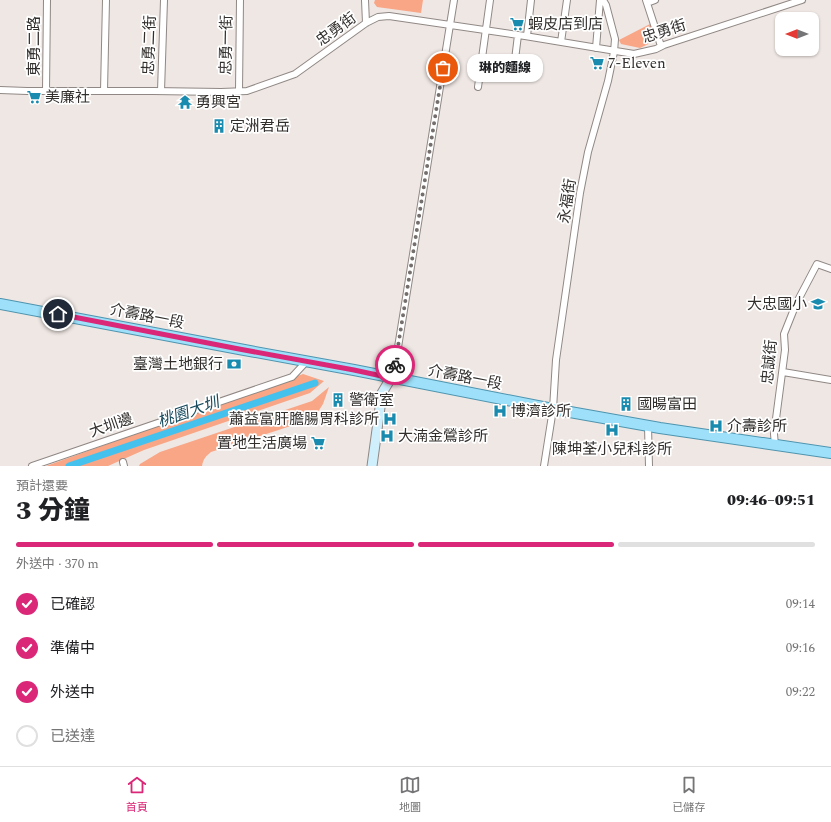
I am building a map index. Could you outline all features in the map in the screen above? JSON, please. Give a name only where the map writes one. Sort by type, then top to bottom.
[{"type":"main road","name":"介壽路一段","points":[[0,304],[553,409],[648,426],[831,453]]},
{"type":"street","name":"東勇二路","points":[[46,91],[47,0]]},
{"type":"street","points":[[104,91],[106,0]]},
{"type":"street","name":"忠勇二街","points":[[161,91],[164,0]]},
{"type":"street","name":"忠勇一街","points":[[239,91],[240,0]]},
{"type":"street","points":[[366,0],[366,23]]},
{"type":"street","points":[[372,466],[382,393],[394,372],[454,0]]},
{"type":"street","points":[[478,87],[490,0]]},
{"type":"street","points":[[527,36],[531,0]]},
{"type":"street","points":[[561,42],[567,0]]},
{"type":"street","points":[[596,48],[602,0]]},
{"type":"street","name":"永福街","points":[[544,466],[553,409],[556,360],[580,193],[588,152],[608,81],[614,52],[615,39],[606,5],[602,0]]},
{"type":"street","points":[[655,0],[646,1],[660,46]]},
{"type":"street","name":"忠勇街","points":[[0,90],[247,91],[295,74],[366,23],[378,17],[389,16],[527,36],[614,52],[634,54],[656,49],[660,46],[802,0]]},
{"type":"street","points":[[513,76],[518,35]]},
{"type":"street","name":"忠誠街","points":[[775,445],[774,434],[786,350],[784,334],[796,304],[818,264],[831,269]]},
{"type":"street","name":"大圳邊","points":[[32,466],[292,377],[306,362]]},
{"type":"street","points":[[782,372],[831,380]]},
{"type":"street","points":[[648,426],[649,466]]},
{"type":"shaded area","points":[[375,0],[423,0],[421,13],[377,7],[374,3]]},
{"type":"shaded area","points":[[652,23],[657,40],[640,48],[621,44],[619,40]]},
{"type":"shaded area","points":[[303,374],[324,381],[310,393],[144,450],[108,466],[46,466]]},
{"type":"shaded area","points":[[329,387],[323,404],[316,415],[306,421],[211,452],[203,461],[202,466],[139,466],[160,452],[312,401]]},
{"type":"waterway","name":"桃園大圳","points":[[69,466],[315,383]]},
{"type":"way so far","points":[[395,365],[443,68]]},
{"type":"place","name":"蝦皮店到店","points":[[517,24]]},
{"type":"place","name":"7-Eleven","points":[[597,63]]},
{"type":"place","name":"琳的麵線","points":[[443,68]]},
{"type":"place","name":"美廉社","points":[[34,97]]},
{"type":"place","name":"勇興宮","points":[[185,102]]},
{"type":"place","name":"定洲君岳","points":[[219,126]]},
{"type":"place","name":"大忠國小","points":[[818,304]]},
{"type":"place","name":"臺灣土地銀行","points":[[234,364]]},
{"type":"place","name":"警衛室","points":[[338,400]]},
{"type":"place","name":"國暘富田","points":[[626,404]]},
{"type":"place","name":"博濟診所","points":[[500,411]]},
{"type":"place","name":"蕭益富肝膽腸胃科診所","points":[[390,419]]},
{"type":"place","name":"介壽診所","points":[[716,426]]},
{"type":"place","name":"陳坤荃小兒科診所","points":[[612,430]]},
{"type":"place","name":"大湳金鶯診所","points":[[387,436]]},
{"type":"place","name":"置地生活廣場","points":[[318,443]]},
{"type":"route","points":[[58,314],[391,378],[395,365]]}]
